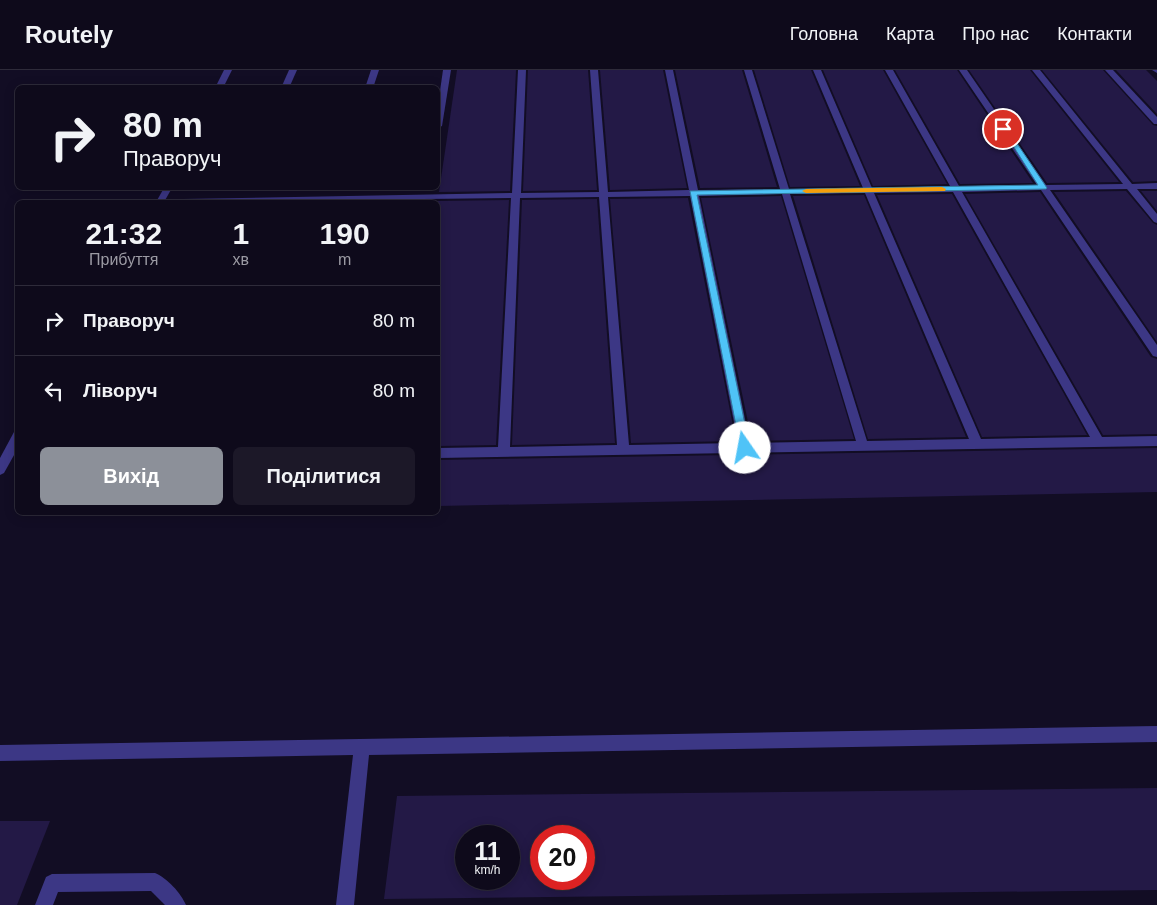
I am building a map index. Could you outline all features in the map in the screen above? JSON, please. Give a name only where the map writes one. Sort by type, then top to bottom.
[{"type":"lane","points":[[221,85],[228,70]]},
{"type":"lane","points":[[286,85],[293,70]]},
{"type":"lane","points":[[370,85],[375,70]]},
{"type":"lane","points":[[440,114],[447,70]]},
{"type":"lane","points":[[504,452],[518,195],[522,70]]},
{"type":"lane","points":[[594,70],[602,194],[624,450]]},
{"type":"lane","points":[[669,70],[745,448]]},
{"type":"lane","points":[[748,70],[863,446]]},
{"type":"lane","points":[[817,70],[977,445]]},
{"type":"lane","points":[[889,70],[1099,442]]},
{"type":"lane","points":[[963,70],[1157,354]]},
{"type":"lane","points":[[1036,70],[1157,220]]},
{"type":"lane","points":[[1109,70],[1157,122]]},
{"type":"lane","points":[[335,200],[426,196],[1157,186]]},
{"type":"lane","points":[[0,470],[15,441]]},
{"type":"lane","points":[[440,453],[1157,441]]},
{"type":"lane","points":[[0,753],[1157,734]]},
{"type":"lane","points":[[345,905],[362,747]]},
{"type":"lane","points":[[44,905],[52,883],[155,882],[177,905]]},
{"type":"building","points":[[457,70],[516,70],[510,191],[439,192]]},
{"type":"building","points":[[528,70],[588,70],[597,190],[523,191]]},
{"type":"building","points":[[600,70],[663,70],[687,188],[610,190]]},
{"type":"building","points":[[675,70],[742,70],[777,187],[700,188]]},
{"type":"building","points":[[754,70],[811,70],[860,186],[790,187]]},
{"type":"building","points":[[823,70],[883,70],[947,184],[873,186]]},
{"type":"building","points":[[895,70],[957,70],[1033,183],[960,184]]},
{"type":"building","points":[[969,70],[1030,70],[1119,182],[1047,183]]},
{"type":"building","points":[[1042,70],[1103,70],[1153,125],[1157,126],[1157,181],[1133,182]]},
{"type":"building","points":[[1116,70],[1146,70],[1157,81],[1157,114]]},
{"type":"building","points":[[1126,191],[1153,223],[1157,225],[1157,342],[1054,192]]},
{"type":"building","points":[[1141,191],[1157,191],[1157,211]]},
{"type":"building","points":[[1040,192],[1151,357],[1157,359],[1157,434],[1103,435],[965,194]]},
{"type":"building","points":[[952,194],[1087,435],[982,437],[877,195]]},
{"type":"building","points":[[864,195],[966,437],[868,439],[793,196]]},
{"type":"building","points":[[781,196],[854,439],[752,441],[701,198]]},
{"type":"building","points":[[688,198],[736,441],[631,443],[610,199]]},
{"type":"building","points":[[597,199],[615,443],[512,445],[522,200]]},
{"type":"building","points":[[509,200],[496,445],[440,446],[440,201]]},
{"type":"building","points":[[1157,448],[1157,492],[440,506],[440,460]]},
{"type":"building","points":[[1157,788],[1157,890],[384,899],[397,796]]},
{"type":"building","points":[[0,821],[50,821],[17,905],[0,905]]},
{"type":"slow traffic","points":[[806,191],[942,189]]},
{"type":"route","points":[[745,448],[693,193],[1043,188],[1003,129]]}]
